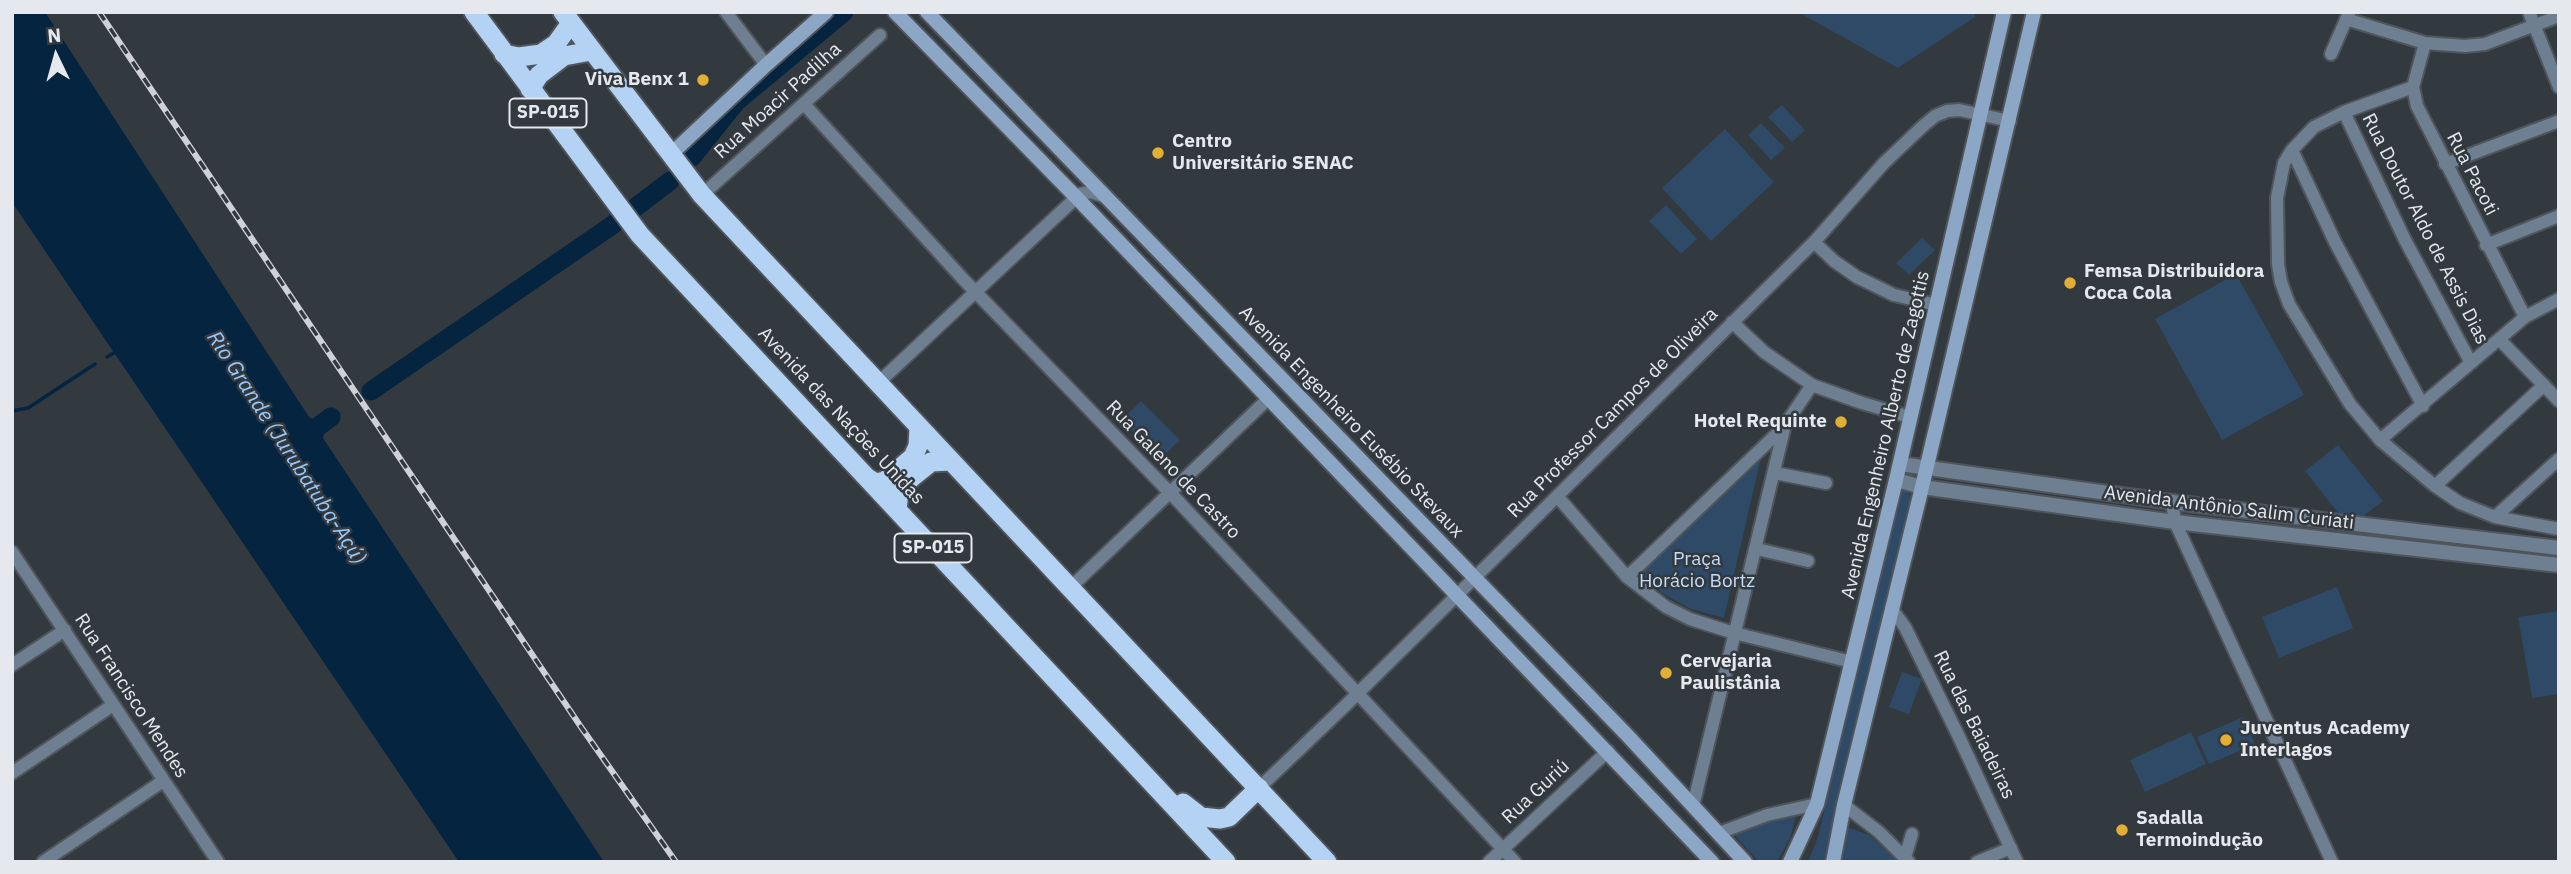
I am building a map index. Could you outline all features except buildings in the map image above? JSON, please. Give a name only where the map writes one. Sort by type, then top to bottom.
[{"type":"highway","name":"Avenida das Nações Unidas","points":[[474,12],[640,235],[1226,862]]},
{"type":"highway","points":[[504,54],[519,57],[541,54],[556,44],[567,18],[698,190],[1327,862]]},
{"type":"highway","points":[[530,89],[539,75],[564,56],[592,51]]},
{"type":"highway","points":[[866,477],[875,483],[885,481],[913,457],[918,446],[919,427]]},
{"type":"highway","points":[[897,510],[899,492],[911,478],[932,462],[950,461]]},
{"type":"highway","points":[[1130,759],[1141,762],[1191,810],[1206,819],[1229,817],[1259,788]]},
{"type":"main road","points":[[807,27],[818,12]]},
{"type":"main road","points":[[807,27],[826,12]]},
{"type":"main road","points":[[895,12],[1077,198],[1712,862]]},
{"type":"main road","name":"Avenida Engenheiro Eusébio Stevaux","points":[[927,12],[1639,748],[1745,862]]},
{"type":"main road","name":"Avenida Engenheiro Alberto de Zagottis","points":[[1790,862],[1817,804],[1900,464],[2004,12]]},
{"type":"main road","points":[[1833,862],[1844,805],[1927,469],[2034,12]]},
{"type":"main road","name":"Rua Moacir Padilha","points":[[673,159],[765,65],[807,27]]},
{"type":"main road","points":[[1385,520],[1399,528],[1423,524]]},
{"type":"main road","points":[[1608,751],[1619,746],[1639,748]]},
{"type":"street","points":[[726,12],[765,65]]},
{"type":"street","points":[[2529,12],[2559,87]]},
{"type":"street","points":[[2331,54],[2348,16],[2425,43],[2449,47],[2485,44],[2559,16]]},
{"type":"street","name":"Rua Moacir Padilha","points":[[698,190],[804,104],[880,35]]},
{"type":"street","points":[[2425,43],[2413,87],[2344,112],[2314,127],[2292,150],[2284,163],[2277,198],[2278,264],[2281,282],[2289,304],[2350,404],[2380,440],[2435,486],[2460,503],[2496,517],[2559,529]]},
{"type":"street","name":"Rua Pacoti","points":[[2413,87],[2417,106],[2445,164],[2525,317]]},
{"type":"street","name":"Rua Galeno de Castro","points":[[804,104],[976,293],[1170,493],[1515,862]]},
{"type":"street","name":"Rua Professor Campos de Oliveira","points":[[1259,788],[1814,242],[1884,163],[1935,116],[1959,110],[2010,121]]},
{"type":"street","name":"Rua Doutor Aldo de Assis Dias","points":[[2344,112],[2405,240],[2472,363]]},
{"type":"street","points":[[2445,164],[2559,121]]},
{"type":"street","points":[[2292,150],[2335,242],[2423,407]]},
{"type":"street","points":[[877,384],[1080,194],[1091,192],[1107,198]]},
{"type":"street","points":[[2486,245],[2559,216]]},
{"type":"street","points":[[1814,242],[1857,277],[1894,295],[1937,305]]},
{"type":"street","points":[[2380,440],[2423,407],[2525,317],[2559,299]]},
{"type":"street","points":[[1732,323],[1764,352],[1812,385],[1910,417]]},
{"type":"street","points":[[2500,340],[2559,401]]},
{"type":"street","points":[[1628,577],[1785,425],[1812,385]]},
{"type":"street","points":[[2435,486],[2544,385]]},
{"type":"street","points":[[1070,589],[1269,398]]},
{"type":"street","points":[[1693,806],[1785,425]]},
{"type":"street","points":[[2496,517],[2559,459]]},
{"type":"street","name":"Avenida Antônio Salim Curiati","points":[[1900,464],[2172,502],[2559,548]]},
{"type":"street","points":[[1775,472],[1826,483]]},
{"type":"street","points":[[1965,493],[1962,489],[1963,480],[1971,475]]},
{"type":"street","name":"Avenida Antônio Salim Curiati","points":[[1896,480],[1922,487],[2175,522],[2559,565]]},
{"type":"street","points":[[2119,514],[2120,495]]},
{"type":"street","points":[[1557,496],[1628,577],[1666,607],[1690,619],[1734,633],[1852,662]]},
{"type":"street","points":[[2172,502],[2175,522],[2332,862]]},
{"type":"street","points":[[2249,530],[2251,512]]},
{"type":"street","points":[[1757,549],[1808,561]]},
{"type":"street","name":"Rua Francisco Mendes","points":[[13,555],[65,630],[213,860]]},
{"type":"street","name":"Rua das Baiadeiras","points":[[1891,608],[1905,627],[2017,862]]},
{"type":"street","points":[[12,665],[65,630]]},
{"type":"street","points":[[12,773],[113,705]]},
{"type":"street","name":"Rua Guriú","points":[[1489,862],[1608,751]]},
{"type":"street","points":[[43,862],[163,781]]},
{"type":"street","points":[[1719,833],[1767,815],[1817,804]]},
{"type":"street","points":[[1844,805],[1879,832],[1907,859]]},
{"type":"street","points":[[1907,859],[1912,834]]},
{"type":"street","points":[[1977,862],[2011,848]]},
{"type":"green space","points":[[1798,12],[1975,12],[1975,17],[1898,68]]},
{"type":"green space","points":[[1782,105],[1805,130],[1792,142],[1768,117]]},
{"type":"green space","points":[[1761,123],[1785,148],[1771,160],[1748,135]]},
{"type":"green space","points":[[1725,129],[1774,182],[1711,241],[1662,188]]},
{"type":"green space","points":[[1666,205],[1697,239],[1681,254],[1649,221]]},
{"type":"green space","points":[[1922,238],[1935,250],[1909,275],[1896,263]]},
{"type":"green space","points":[[2236,274],[2304,395],[2222,440],[2155,319]]},
{"type":"green space","points":[[1141,401],[1180,440],[1159,460],[1122,420]]},
{"type":"green space","points":[[2338,445],[2383,501],[2362,517],[2339,514],[2305,471]]},
{"type":"green space","name":"Praça Horácio Bortz","points":[[1762,453],[1724,618],[1691,609],[1662,593],[1641,574]]},
{"type":"green space","points":[[1904,490],[1911,496],[1825,862],[1808,862],[1818,837],[1900,492]]},
{"type":"green space","points":[[2337,587],[2353,628],[2279,658],[2262,617]]},
{"type":"green space","points":[[2559,611],[2559,694],[2532,698],[2518,617]]},
{"type":"green space","points":[[1902,672],[1922,679],[1909,714],[1889,707]]},
{"type":"green space","name":"Juventus Academy Interlagos","points":[[2243,717],[2255,744],[2209,764],[2197,737]]},
{"type":"green space","points":[[2191,732],[2206,764],[2145,792],[2130,760]]},
{"type":"green space","points":[[1797,813],[1790,838],[1777,862],[1759,862],[1730,830]]},
{"type":"green space","points":[[1844,826],[1869,835],[1899,862],[1837,862]]},
{"type":"water","name":"Rio Grande (Jurubatuba-Açú)","points":[[12,12],[45,12],[309,417],[325,421],[323,438],[604,862],[459,862],[12,202]]},
{"type":"waterway","points":[[692,157],[736,102],[844,12]]},
{"type":"waterway","points":[[371,391],[611,226],[670,181]]},
{"type":"waterway","points":[[107,357],[117,351]]},
{"type":"waterway","points":[[12,411],[28,408],[95,364]]},
{"type":"waterway","name":"Rio Grande (Jurubatuba-Açú)","points":[[304,437],[331,417]]},
{"type":"railway","points":[[99,12],[581,727],[676,862]]},
{"type":"place","name":"Viva Benx 1","points":[[703,80]]},
{"type":"place","name":"Centro Universitário SENAC","points":[[1158,153]]},
{"type":"place","name":"Femsa Distribuidora Coca Cola","points":[[2070,283]]},
{"type":"place","name":"Hotel Requinte","points":[[1841,422]]},
{"type":"place","name":"Cervejaria Paulistânia","points":[[1666,673]]},
{"type":"place","name":"Juventus Academy Interlagos","points":[[2226,740]]},
{"type":"place","name":"Sadalla Termoindução","points":[[2122,830]]}]
